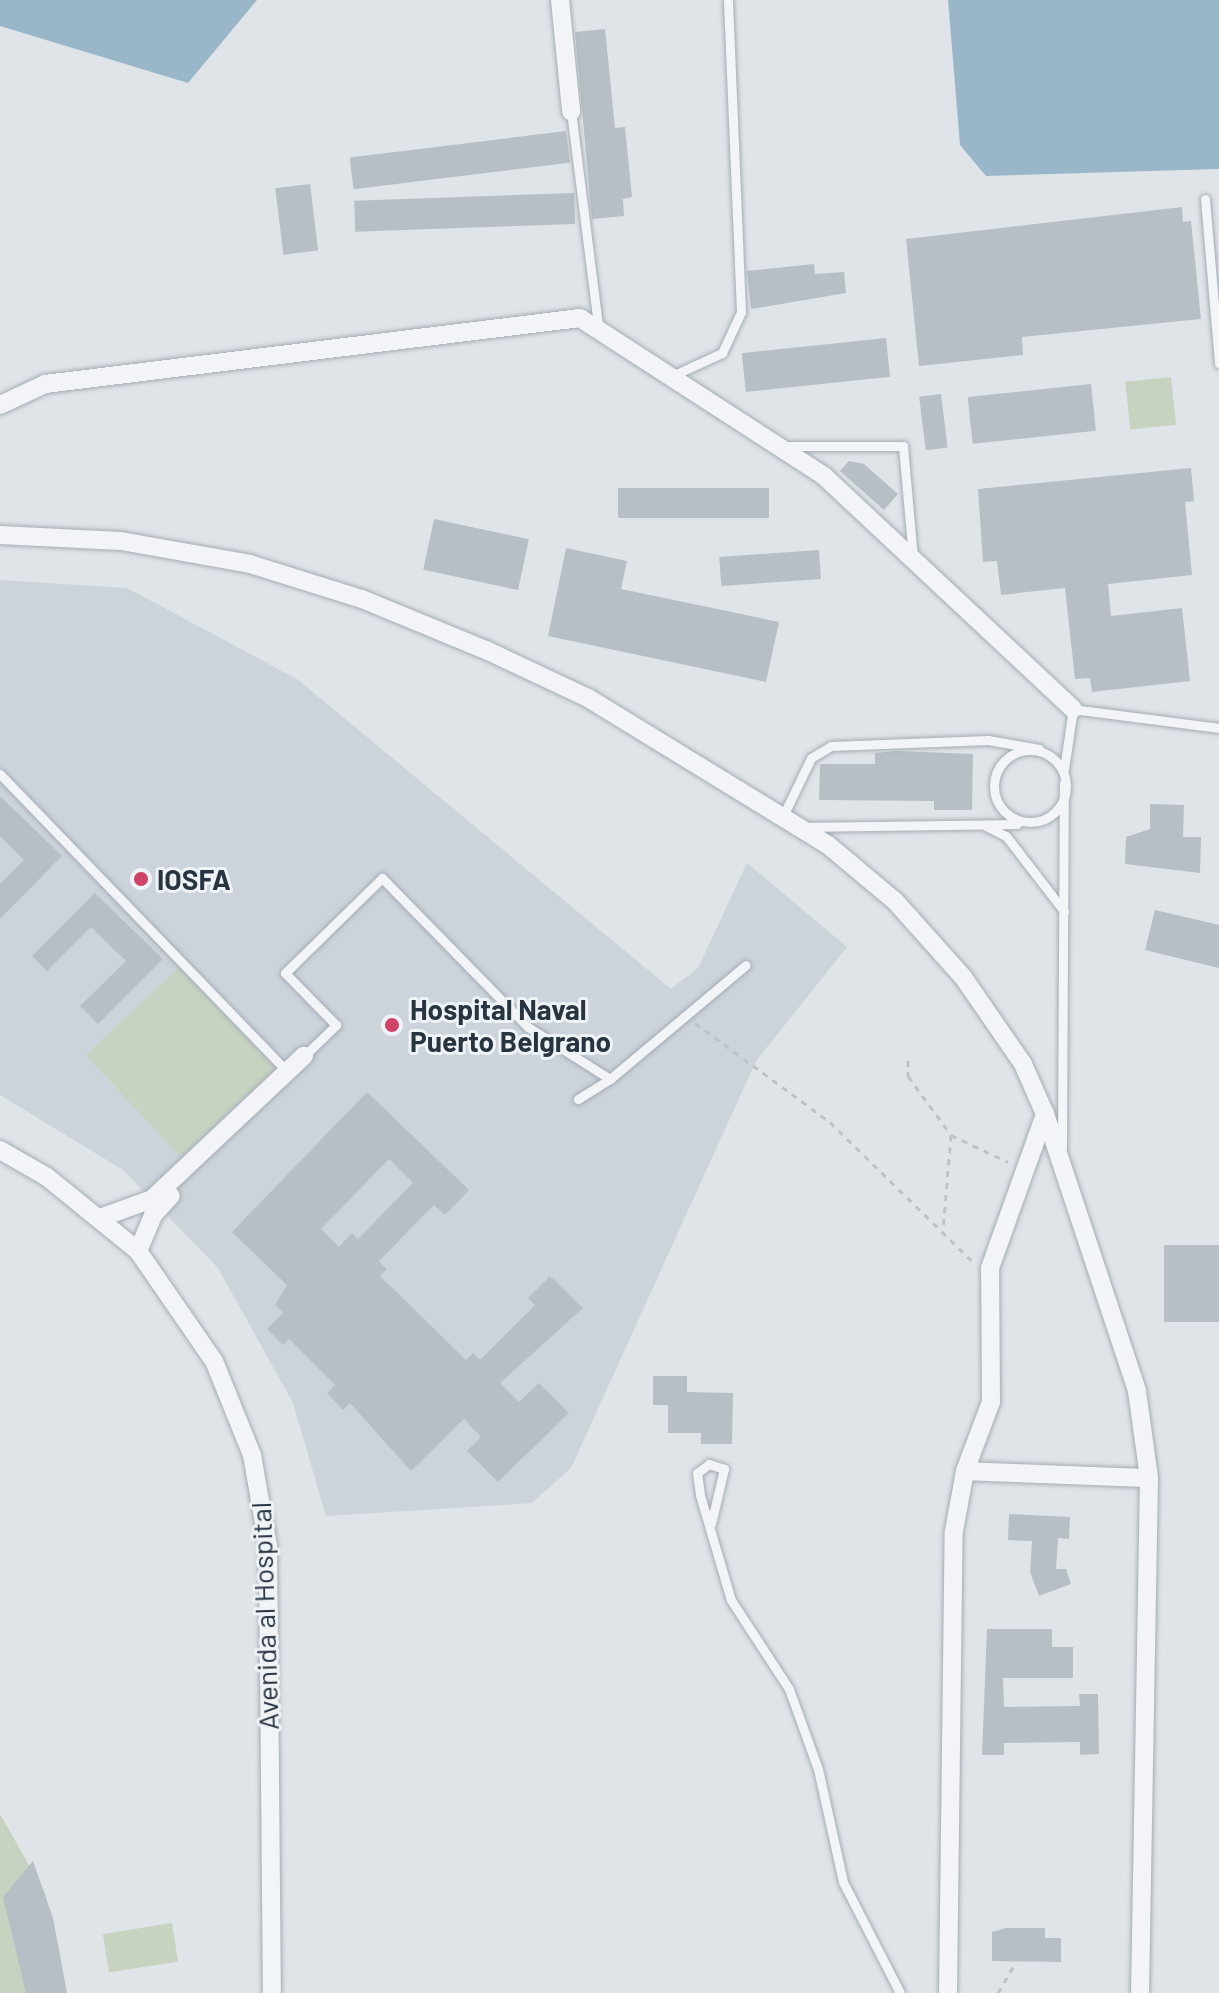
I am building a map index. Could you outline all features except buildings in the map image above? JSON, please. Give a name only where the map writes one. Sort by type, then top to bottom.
[{"type":"street","points":[[560,0],[571,111]]},
{"type":"street","points":[[0,405],[45,384],[560,318],[598,324],[783,446],[914,561],[1073,709]]},
{"type":"street","points":[[0,535],[194,552],[362,599],[588,698],[783,816],[861,870],[947,958],[992,1014],[1045,1114],[1062,1160],[1125,1348],[1149,1478],[1140,1993]]},
{"type":"street","points":[[100,1218],[141,1206],[304,1056]]},
{"type":"street","points":[[948,1993],[954,1531],[965,1471],[991,1402],[989,1280],[1045,1114]]},
{"type":"street","points":[[138,1251],[153,1215],[208,1162],[210,1145]]},
{"type":"street","name":"Avenida al Hospital","points":[[0,1150],[100,1218],[138,1251],[214,1361],[236,1408],[263,1502],[272,1993]]},
{"type":"street","points":[[965,1471],[1149,1478]]},
{"type":"lane","points":[[674,375],[722,353],[741,312],[728,0]]},
{"type":"lane","points":[[571,111],[598,324]]},
{"type":"lane","points":[[1205,199],[1219,363]]},
{"type":"lane","points":[[783,446],[903,446],[914,561]]},
{"type":"lane","points":[[1062,1160],[1064,778],[1073,709],[1219,728]]},
{"type":"lane","points":[[783,816],[811,758],[831,746],[988,740],[1039,749],[1056,758],[1064,778],[1053,813],[1022,824],[800,827]]},
{"type":"lane","points":[[1022,824],[1002,812],[996,784],[1011,757],[1039,749]]},
{"type":"lane","points":[[0,774],[288,1072]]},
{"type":"lane","points":[[983,825],[1006,836],[1064,911]]},
{"type":"lane","points":[[304,1056],[336,1025],[285,973],[382,878],[528,1027],[610,1079]]},
{"type":"lane","points":[[578,1099],[610,1079],[682,1014],[746,965]]},
{"type":"lane","points":[[711,1524],[724,1469],[709,1464],[697,1473],[731,1600],[789,1689],[818,1769],[843,1882],[900,1993]]},
{"type":"path","points":[[682,1014],[794,1092],[943,1230],[989,1280]]},
{"type":"path","points":[[908,1060],[908,1076],[951,1135],[1025,1168]]},
{"type":"path","points":[[943,1230],[951,1135]]},
{"type":"path","points":[[998,1993],[1016,1962]]},
{"type":"shaded area","name":"Hospital Naval Puerto Belgrano","points":[[0,580],[127,588],[297,679],[671,989],[698,968],[747,863],[847,947],[756,1061],[571,1468],[532,1503],[326,1516],[293,1403],[218,1268],[123,1170],[0,1095]]},
{"type":"green space","points":[[1171,377],[1176,425],[1130,430],[1125,382]]},
{"type":"green space","points":[[180,967],[275,1069],[180,1157],[86,1055]]},
{"type":"green space","points":[[0,1814],[45,1893],[67,1993],[0,1993]]},
{"type":"green space","points":[[172,1923],[178,1962],[109,1972],[103,1934]]},
{"type":"water","points":[[0,0],[257,0],[188,83],[0,26]]},
{"type":"water","points":[[948,0],[1219,0],[1219,169],[986,176],[960,145]]},
{"type":"place","name":"IOSFA","points":[[141,879]]},
{"type":"place","name":"Hospital Naval Puerto Belgrano","points":[[392,1025]]}]
